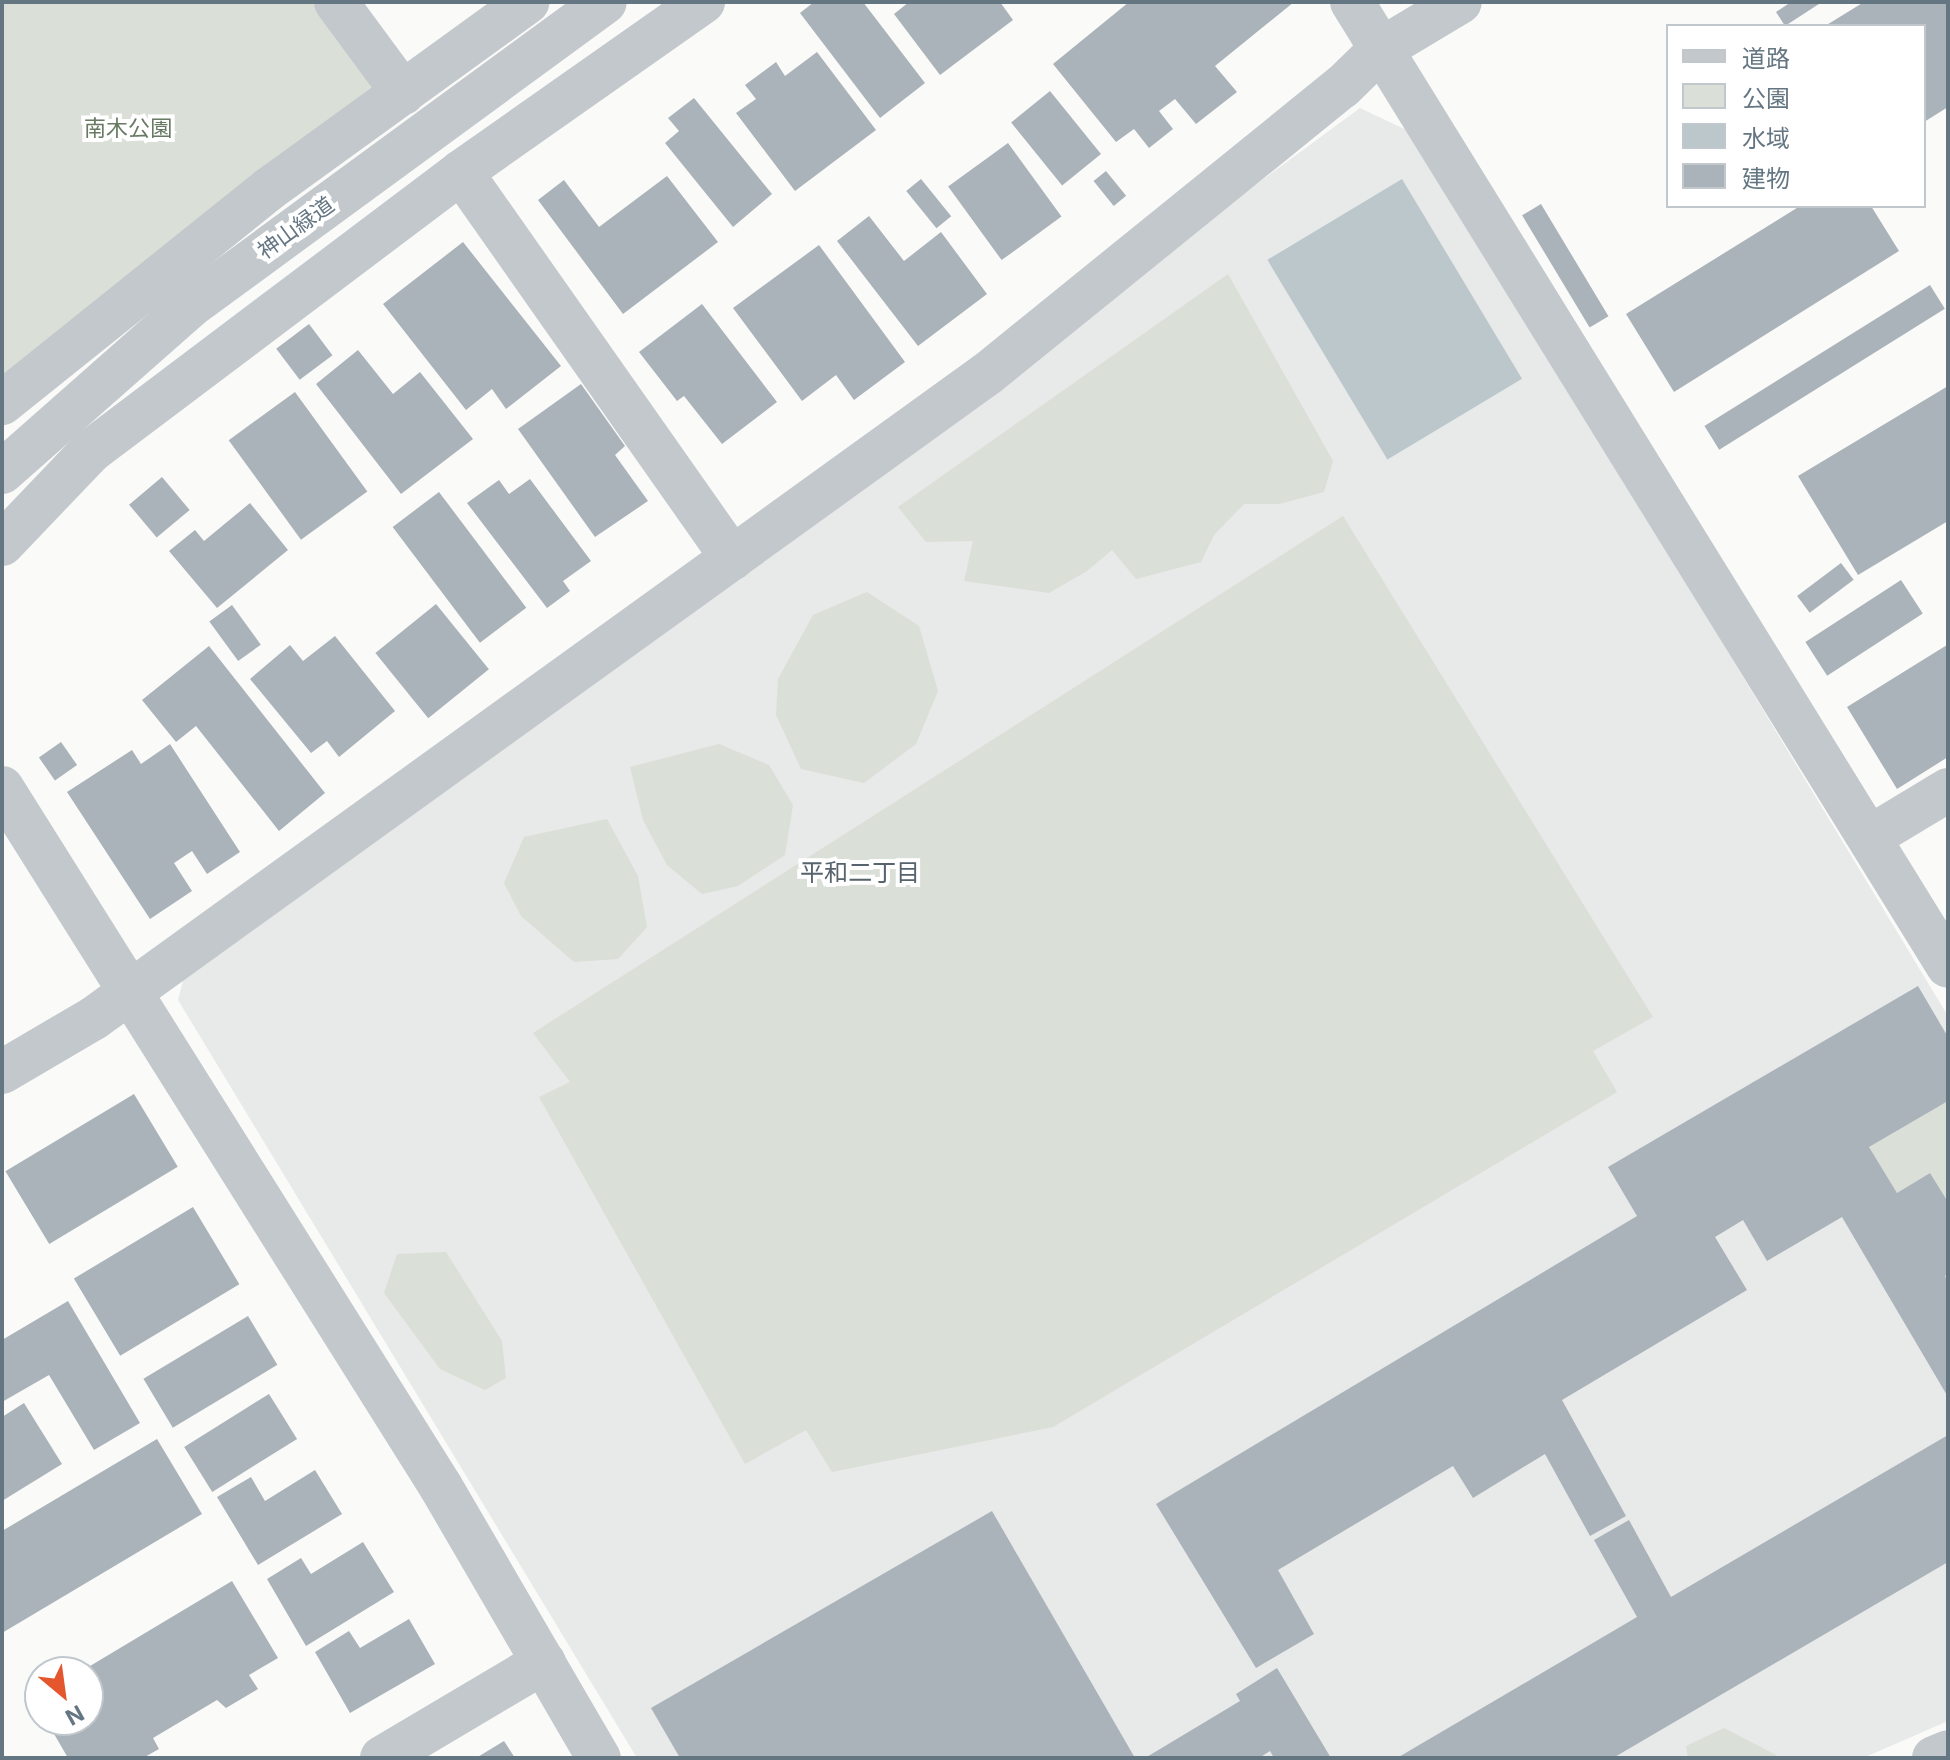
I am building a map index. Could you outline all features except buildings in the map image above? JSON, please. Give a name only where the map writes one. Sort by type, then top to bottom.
[{"type":"street","points":[[336,2],[403,93]]},
{"type":"street","points":[[2,403],[269,189],[527,2]]},
{"type":"street","name":"神山緑道","points":[[2,472],[190,306],[605,2]]},
{"type":"street","points":[[2,544],[91,451],[461,172],[703,2]]},
{"type":"street","points":[[1352,2],[1948,966]]},
{"type":"street","points":[[2,1072],[94,1018],[987,374],[1342,87],[1380,50],[1460,2]]},
{"type":"street","points":[[461,172],[732,558]]},
{"type":"street","points":[[2,788],[441,1487],[599,1758]]},
{"type":"street","points":[[1870,837],[1948,790]]},
{"type":"street","points":[[382,1758],[544,1662]]},
{"type":"street","points":[[1934,1758],[1948,1752]]},
{"type":"shaded area","points":[[1360,108],[1415,134],[1948,1016],[1948,1721],[1863,1758],[637,1758],[178,1000],[185,973]]},
{"type":"green space","name":"南木公園","points":[[2,2],[323,2],[389,90],[2,384]]},
{"type":"green space","points":[[1228,274],[1333,461],[1324,492],[1279,504],[1244,504],[1214,535],[1201,562],[1136,579],[1112,550],[1087,571],[1049,593],[964,581],[973,541],[926,542],[898,507]]},
{"type":"green space","points":[[1343,516],[1653,1017],[1593,1051],[1617,1092],[1053,1427],[832,1472],[806,1430],[745,1464],[539,1097],[570,1082],[533,1033]]},
{"type":"green space","points":[[867,592],[919,626],[938,691],[916,744],[864,783],[801,769],[776,715],[778,679],[813,615]]},
{"type":"green space","points":[[719,744],[769,765],[793,805],[785,855],[738,886],[702,894],[667,865],[643,820],[630,767]]},
{"type":"green space","points":[[607,819],[638,876],[647,927],[618,959],[574,962],[521,916],[504,883],[524,837]]},
{"type":"green space","points":[[1948,1101],[1948,1202],[1930,1173],[1897,1193],[1869,1147]]},
{"type":"green space","points":[[446,1252],[502,1341],[506,1378],[485,1390],[440,1369],[384,1293],[397,1254]]},
{"type":"green space","points":[[1724,1728],[1776,1755],[1776,1758],[1688,1758],[1686,1746]]},
{"type":"water","points":[[1402,179],[1522,379],[1387,460],[1267,260]]},
{"type":"district","name":"平和二丁目","points":[[860,873]]}]
